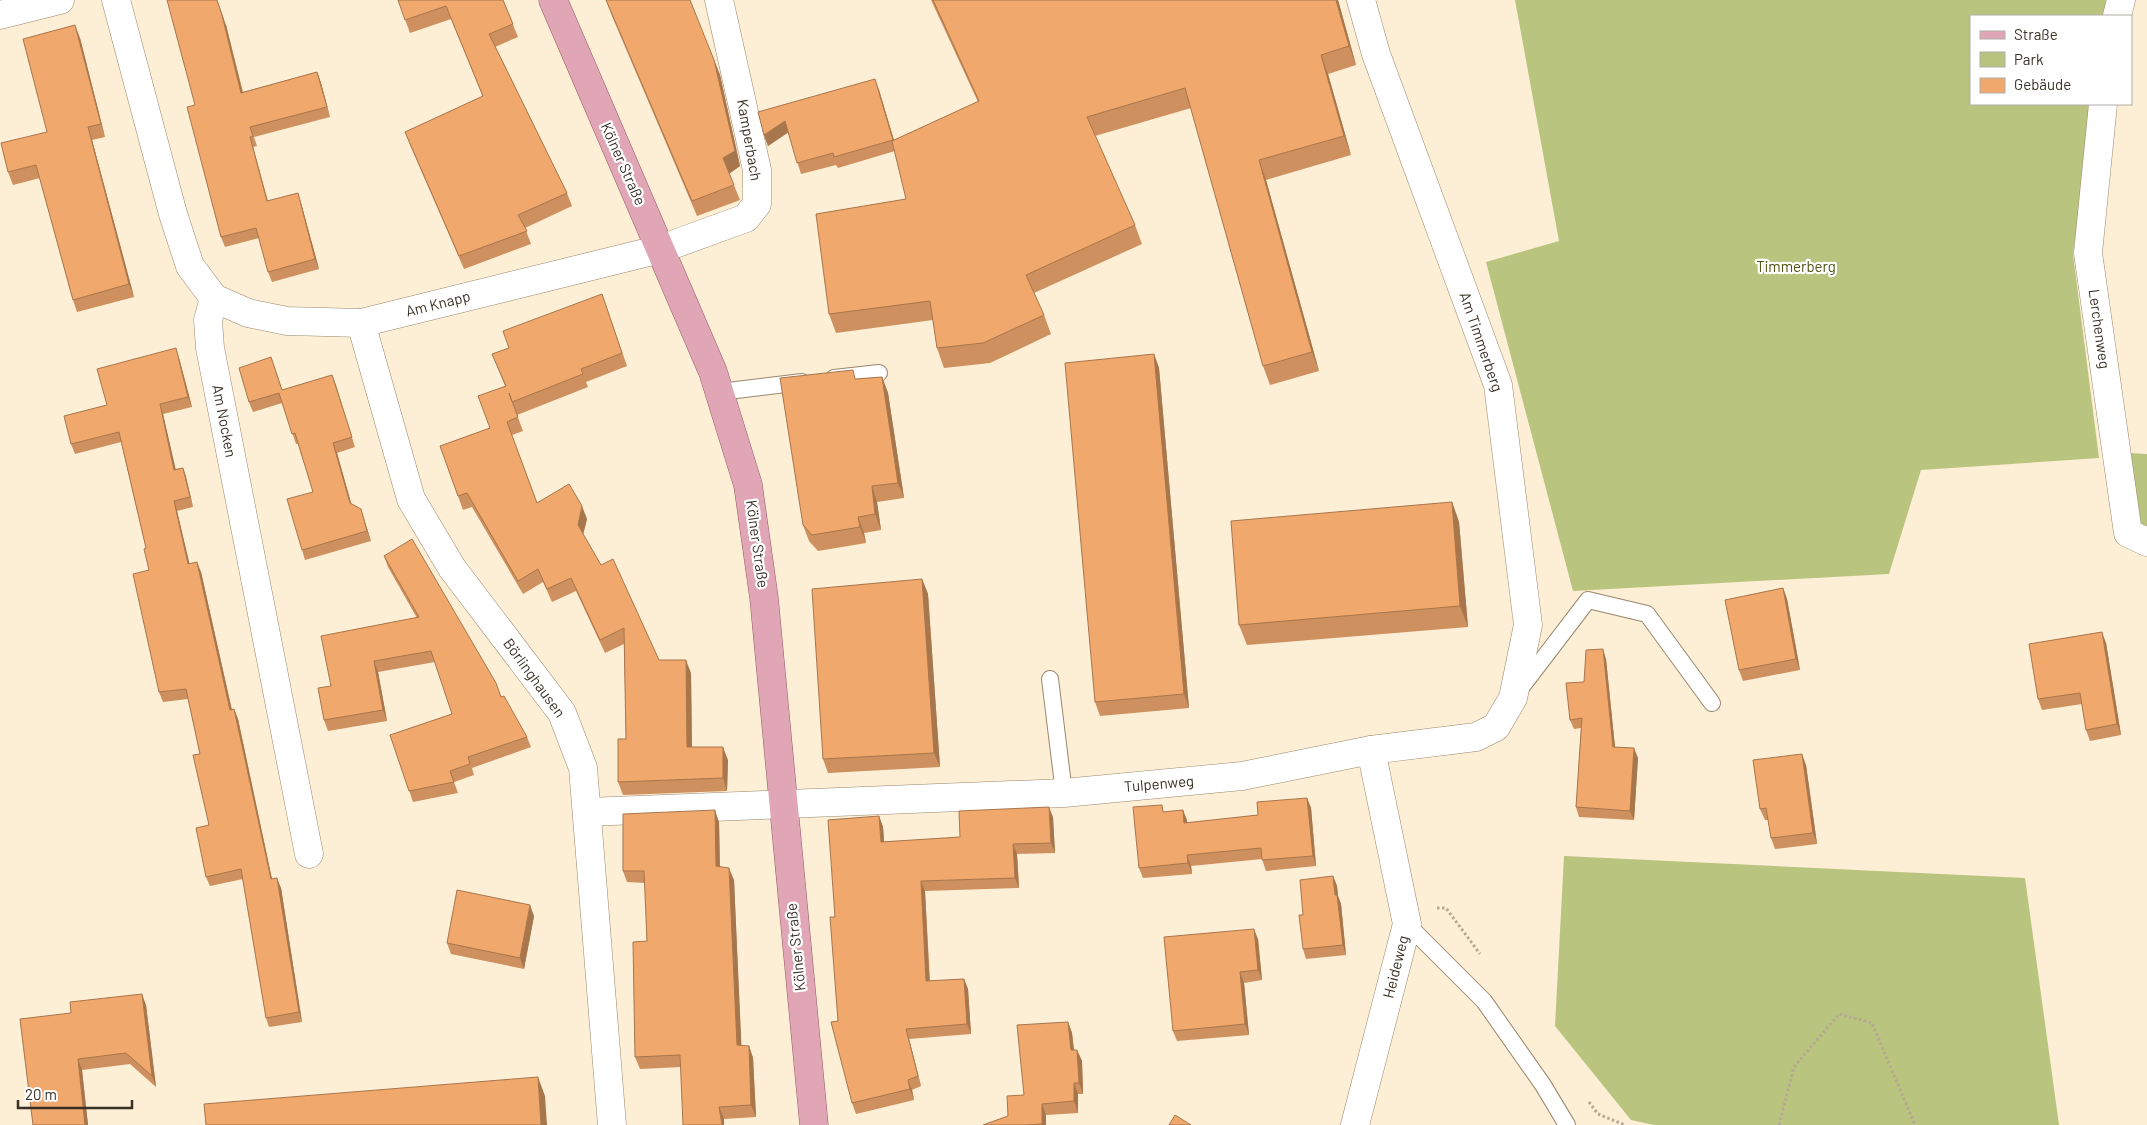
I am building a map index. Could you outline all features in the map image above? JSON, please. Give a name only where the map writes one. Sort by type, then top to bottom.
[{"type":"main road","name":"Kölner Straße","points":[[553,0],[661,249],[720,392],[748,485],[764,598],[782,806],[814,1125]]},
{"type":"street","points":[[0,15],[60,0]]},
{"type":"street","points":[[116,0],[172,214],[190,266],[214,298]]},
{"type":"street","name":"Kamperbach","points":[[661,249],[746,218],[758,204],[757,170],[719,0]]},
{"type":"street","name":"Am Timmerberg","points":[[1361,0],[1376,54],[1498,385],[1528,624],[1513,698]]},
{"type":"street","points":[[2117,15],[2120,0]]},
{"type":"street","name":"Lerchenweg","points":[[2103,105],[2088,254],[2128,533],[2147,542]]},
{"type":"street","name":"Am Knapp","points":[[214,298],[248,313],[287,321],[361,323],[661,249]]},
{"type":"street","name":"Am Nocken","points":[[214,298],[208,320],[210,348],[309,854]]},
{"type":"street","name":"Börlinghausen","points":[[361,323],[411,499],[452,568],[562,713],[583,768],[612,1125]]},
{"type":"street","name":"Tulpenweg","points":[[588,812],[782,806],[1064,793],[1242,776],[1371,750],[1476,738],[1496,727],[1513,698]]},
{"type":"street","name":"Heideweg","points":[[1355,1125],[1407,924],[1371,750]]},
{"type":"lane","points":[[720,392],[879,372]]},
{"type":"lane","points":[[1513,698],[1588,600],[1647,614],[1712,703]]},
{"type":"lane","points":[[1050,679],[1064,793]]},
{"type":"lane","points":[[1407,924],[1484,1000],[1543,1085],[1566,1125]]},
{"type":"path","points":[[1780,1125],[1794,1068],[1839,1014],[1872,1023],[1915,1125]]},
{"type":"green space","name":"Timmerberg","points":[[1515,0],[2110,0],[2107,15],[1970,15],[1970,105],[2093,105],[2073,254],[2099,458],[1921,470],[1889,574],[1573,591],[1486,262],[1559,241]]},
{"type":"green space","points":[[2129,453],[2147,454],[2147,532],[2136,526]]},
{"type":"green space","points":[[1564,856],[2025,878],[2059,1125],[1654,1125],[1631,1120],[1555,1026]]},
{"type":"building","points":[[167,0],[217,0],[241,93],[317,72],[327,107],[250,127],[253,136],[250,137],[267,201],[298,193],[315,259],[268,272],[256,228],[221,237],[187,107],[195,105]]},
{"type":"building","points":[[398,0],[503,0],[513,24],[489,34],[567,193],[518,215],[527,231],[459,256],[405,132],[483,96],[446,6],[405,20]]},
{"type":"building","points":[[606,0],[690,0],[714,60],[735,151],[723,158],[734,185],[692,201]]},
{"type":"building","points":[[933,0],[1336,0],[1349,46],[1321,55],[1344,136],[1259,160],[1312,352],[1263,366],[1185,88],[1087,117],[1135,225],[1026,275],[1044,315],[983,343],[937,348],[930,301],[829,314],[816,214],[906,199],[892,141],[979,101]]},
{"type":"building","points":[[75,25],[101,124],[88,127],[129,284],[73,300],[36,165],[8,172],[1,143],[47,132],[23,39]]},
{"type":"building","points":[[875,79],[893,140],[834,157],[833,153],[797,163],[785,121],[764,135],[758,112]]},
{"type":"building","points":[[602,294],[622,353],[581,369],[583,374],[512,402],[518,417],[507,422],[537,503],[569,484],[582,506],[578,525],[601,565],[613,559],[659,660],[686,660],[687,747],[723,747],[723,778],[618,782],[618,739],[626,739],[624,628],[600,640],[571,578],[547,589],[538,569],[518,581],[467,493],[458,496],[440,446],[490,428],[478,396],[506,386],[492,354],[509,348],[503,331]]},
{"type":"building","points":[[176,348],[188,397],[160,404],[174,470],[183,468],[190,497],[174,501],[188,564],[197,562],[230,710],[234,709],[271,879],[277,878],[299,1012],[266,1018],[241,869],[206,877],[196,828],[209,825],[193,755],[200,754],[186,689],[159,692],[133,574],[149,570],[144,549],[146,548],[119,432],[71,444],[64,416],[107,405],[97,369]]},
{"type":"building","points":[[1154,354],[1184,694],[1095,702],[1065,363]]},
{"type":"building","points":[[271,357],[282,390],[332,375],[352,437],[333,443],[350,503],[361,509],[367,531],[302,550],[287,499],[313,492],[295,433],[292,434],[279,393],[249,402],[239,368]]},
{"type":"building","points":[[853,370],[855,379],[882,377],[898,483],[872,486],[875,514],[858,517],[860,527],[812,535],[803,525],[780,378]]},
{"type":"building","points":[[1452,502],[1460,606],[1239,625],[1231,521]]},
{"type":"building","points":[[412,539],[496,683],[501,697],[504,696],[527,737],[468,757],[470,764],[450,771],[454,782],[409,791],[390,735],[452,714],[431,651],[374,661],[383,710],[324,720],[318,688],[331,686],[321,636],[419,617],[384,556]]},
{"type":"building","points":[[922,579],[934,753],[823,759],[812,589]]},
{"type":"building","points":[[1783,588],[1796,659],[1739,670],[1725,600]]},
{"type":"building","points":[[2102,632],[2117,724],[2086,730],[2080,693],[2038,699],[2029,644]]},
{"type":"building","points":[[1603,649],[1613,747],[1634,748],[1630,811],[1576,807],[1582,718],[1570,720],[1566,683],[1584,682],[1586,650]]},
{"type":"building","points":[[1802,754],[1813,833],[1771,838],[1766,808],[1760,809],[1753,760]]},
{"type":"building","points":[[1307,798],[1313,856],[1262,860],[1261,848],[1187,855],[1188,863],[1139,868],[1133,807],[1162,805],[1163,812],[1183,810],[1184,823],[1258,815],[1257,802]]},
{"type":"building","points":[[1049,807],[1051,843],[1013,844],[1015,878],[921,881],[926,981],[964,979],[967,1024],[906,1029],[918,1076],[908,1080],[910,1089],[852,1103],[831,1022],[838,1021],[830,917],[835,917],[828,820],[879,816],[881,842],[960,837],[959,811]]},
{"type":"building","points":[[715,810],[716,866],[729,868],[737,1045],[749,1046],[751,1105],[719,1107],[722,1125],[683,1125],[680,1055],[635,1057],[633,942],[647,941],[644,871],[623,871],[623,814]]},
{"type":"building","points":[[1333,876],[1343,945],[1303,949],[1299,915],[1303,915],[1300,880]]},
{"type":"building","points":[[457,890],[530,905],[520,958],[447,943]]},
{"type":"building","points":[[1254,929],[1258,970],[1240,972],[1245,1024],[1173,1031],[1164,937]]},
{"type":"building","points":[[142,994],[152,1076],[126,1053],[78,1059],[85,1125],[33,1125],[20,1019],[71,1013],[70,1002]]},
{"type":"building","points":[[1068,1022],[1071,1050],[1077,1050],[1079,1083],[1074,1083],[1074,1101],[1042,1104],[1042,1124],[983,1125],[1008,1116],[1007,1096],[1024,1095],[1017,1025]]},
{"type":"building","points":[[538,1077],[541,1125],[206,1125],[204,1104]]},
{"type":"building","points":[[1175,1115],[1191,1125],[1169,1125]]}]
